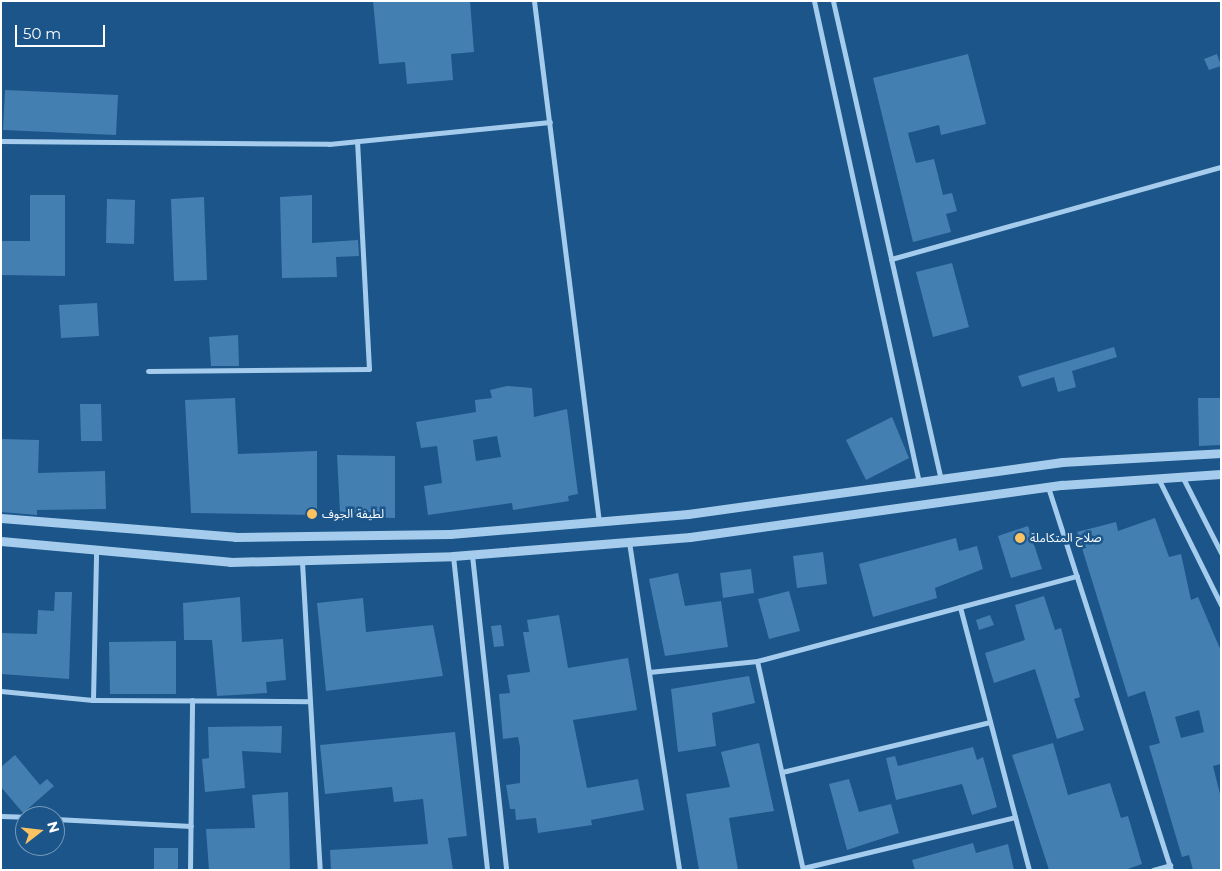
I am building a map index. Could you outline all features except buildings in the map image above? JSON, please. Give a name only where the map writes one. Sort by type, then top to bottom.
[{"type":"street","points":[[534,1],[599,523]]},
{"type":"street","points":[[814,1],[919,482]]},
{"type":"street","points":[[833,1],[941,479]]},
{"type":"street","points":[[1,141],[357,142],[550,122]]},
{"type":"street","points":[[148,372],[369,369],[357,142]]},
{"type":"street","points":[[891,259],[1221,167]]},
{"type":"street","points":[[1,518],[235,537],[450,534],[599,523],[1062,462],[1221,453]]},
{"type":"street","points":[[1,541],[96,552],[302,562],[472,555],[629,542],[1048,487],[1221,474]]},
{"type":"street","points":[[1182,476],[1221,553]]},
{"type":"street","points":[[1158,478],[1221,606]]},
{"type":"street","points":[[1048,487],[1170,867],[1153,870]]},
{"type":"street","points":[[629,542],[679,870]]},
{"type":"street","points":[[92,700],[96,552]]},
{"type":"street","points":[[472,555],[506,870]]},
{"type":"street","points":[[453,556],[487,870]]},
{"type":"street","points":[[302,562],[320,870]]},
{"type":"street","points":[[649,672],[757,661],[1077,576]]},
{"type":"street","points":[[960,607],[1029,870]]},
{"type":"street","points":[[757,661],[803,869],[1015,817]]},
{"type":"street","points":[[1,691],[92,700],[310,701]]},
{"type":"street","points":[[190,870],[192,700]]},
{"type":"street","points":[[782,772],[990,722]]},
{"type":"street","points":[[1,816],[15,817]]},
{"type":"street","points":[[65,820],[191,826]]},
{"type":"place","name":"لطيفة الجوف","points":[[312,514]]},
{"type":"place","name":"صلاح المتكاملة","points":[[1020,538]]}]
